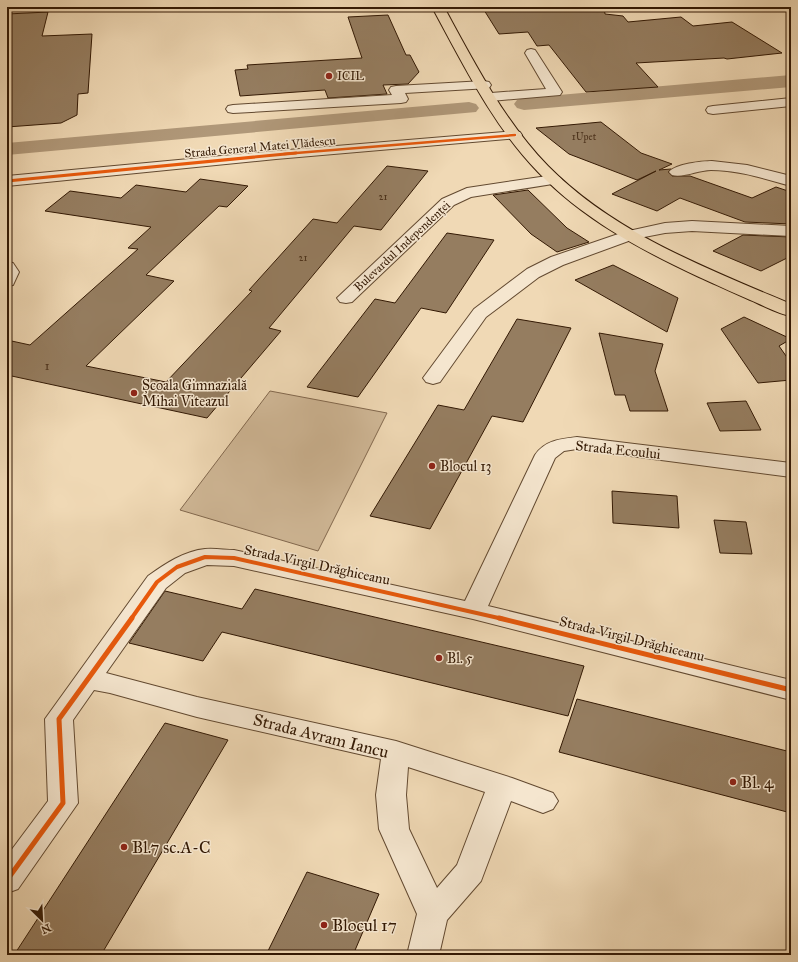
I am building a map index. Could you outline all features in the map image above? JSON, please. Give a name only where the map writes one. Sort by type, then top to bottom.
[{"type":"main road","points":[[438,7],[487,91],[515,134],[528,152],[554,180],[594,212],[630,235],[699,269],[791,310]]},
{"type":"street","points":[[233,109],[401,99],[396,90],[555,92],[531,53]]},
{"type":"street","points":[[713,110],[791,102]]},
{"type":"street","name":"Strada General Matei Vlădescu","points":[[7,181],[515,134]]},
{"type":"street","points":[[677,172],[692,167],[717,166],[791,181]]},
{"type":"street","name":"Bulevardul Independenței","points":[[346,298],[448,202],[467,193],[554,180]]},
{"type":"street","points":[[433,378],[480,313],[533,273],[557,261],[630,235],[665,228],[692,226],[791,231]]},
{"type":"street","points":[[7,267],[10,272],[7,281]]},
{"type":"street","name":"Strada Ecoului","points":[[473,610],[546,455],[558,446],[577,443],[791,470]]},
{"type":"street","name":"Strada Virgil Drăghiceanu","points":[[7,880],[63,803],[59,719],[157,582],[176,567],[205,557],[234,558],[473,610],[791,690]]},
{"type":"street","name":"Strada Avram Iancu","points":[[87,679],[110,683],[197,707],[396,752],[391,795],[394,829],[433,914]]},
{"type":"street","points":[[396,752],[502,786],[543,801]]},
{"type":"street","points":[[423,955],[433,914],[470,872],[502,786]]},
{"type":"shaded area","points":[[270,391],[387,413],[318,551],[180,510]]},
{"type":"building","points":[[528,7],[604,7],[605,14],[623,16],[628,22],[681,17],[693,26],[732,22],[782,53],[727,59],[636,63],[658,87],[586,92],[549,45],[537,46],[528,32],[499,34],[484,10]]},
{"type":"building","points":[[48,12],[42,36],[92,34],[88,93],[78,94],[77,115],[61,123],[7,127],[7,14]]},
{"type":"building","name":"ICIL","points":[[388,15],[406,55],[410,55],[419,72],[408,84],[383,85],[387,94],[328,98],[325,90],[240,96],[235,70],[248,69],[247,65],[362,58],[348,17]]},
{"type":"building","points":[[601,122],[641,153],[672,164],[659,170],[671,169],[668,172],[672,176],[690,176],[752,198],[776,187],[791,192],[791,224],[745,222],[680,198],[657,211],[612,194],[656,171],[637,180],[569,154],[536,128]]},
{"type":"building","points":[[387,166],[428,171],[381,230],[354,226],[269,328],[281,331],[207,418],[7,375],[7,340],[30,345],[138,249],[128,248],[151,227],[45,211],[70,191],[121,198],[136,185],[186,192],[200,179],[248,186],[227,207],[219,206],[146,275],[174,281],[86,366],[166,382],[252,291],[249,290],[313,219],[337,223]]},
{"type":"building","points":[[528,190],[567,228],[589,242],[557,252],[531,234],[493,195]]},
{"type":"building","points":[[447,233],[494,240],[446,313],[421,308],[358,397],[307,387],[375,299],[395,303]]},
{"type":"building","points":[[743,235],[791,237],[791,256],[761,271],[713,251]]},
{"type":"building","points":[[613,265],[678,298],[667,332],[575,280]]},
{"type":"building","points":[[744,317],[791,339],[779,346],[791,363],[791,380],[758,383],[721,329]]},
{"type":"building","points":[[517,319],[571,328],[523,422],[492,416],[430,529],[370,516],[438,405],[464,410]]},
{"type":"building","points":[[599,333],[663,344],[655,371],[668,411],[630,411],[625,395],[615,395]]},
{"type":"building","points":[[746,401],[761,430],[720,431],[707,403]]},
{"type":"building","points":[[612,491],[677,496],[679,528],[613,523]]},
{"type":"building","points":[[714,520],[746,522],[752,554],[720,553]]},
{"type":"building","name":"Bl. 5","points":[[255,589],[584,666],[568,716],[222,632],[203,661],[129,643],[165,591],[242,609]]},
{"type":"building","name":"Bl. 4","points":[[577,699],[791,752],[791,813],[559,752]]},
{"type":"building","name":"Bl.7 sc.A-C","points":[[165,723],[228,740],[101,955],[14,955]]},
{"type":"building","name":"Blocul 17","points":[[307,872],[379,894],[353,955],[266,955]]},
{"type":"waterway","points":[[524,104],[791,81]]},
{"type":"waterway","points":[[7,149],[469,108]]},
{"type":"cycle path","points":[[7,181],[276,155],[515,135]]},
{"type":"cycle path","points":[[7,880],[63,803],[59,719],[157,582],[177,567],[205,557],[234,558],[473,611],[791,690]]},
{"type":"place","name":"ICIL","points":[[329,76]]},
{"type":"place","name":"Școala Gimnazială Mihai Viteazul","points":[[134,393]]},
{"type":"place","name":"Blocul 13","points":[[432,466]]},
{"type":"place","name":"Bl. 5","points":[[439,658]]},
{"type":"place","name":"Bl. 4","points":[[733,782]]},
{"type":"place","name":"Bl.7 sc.A-C","points":[[124,847]]},
{"type":"place","name":"Blocul 17","points":[[324,925]]}]
